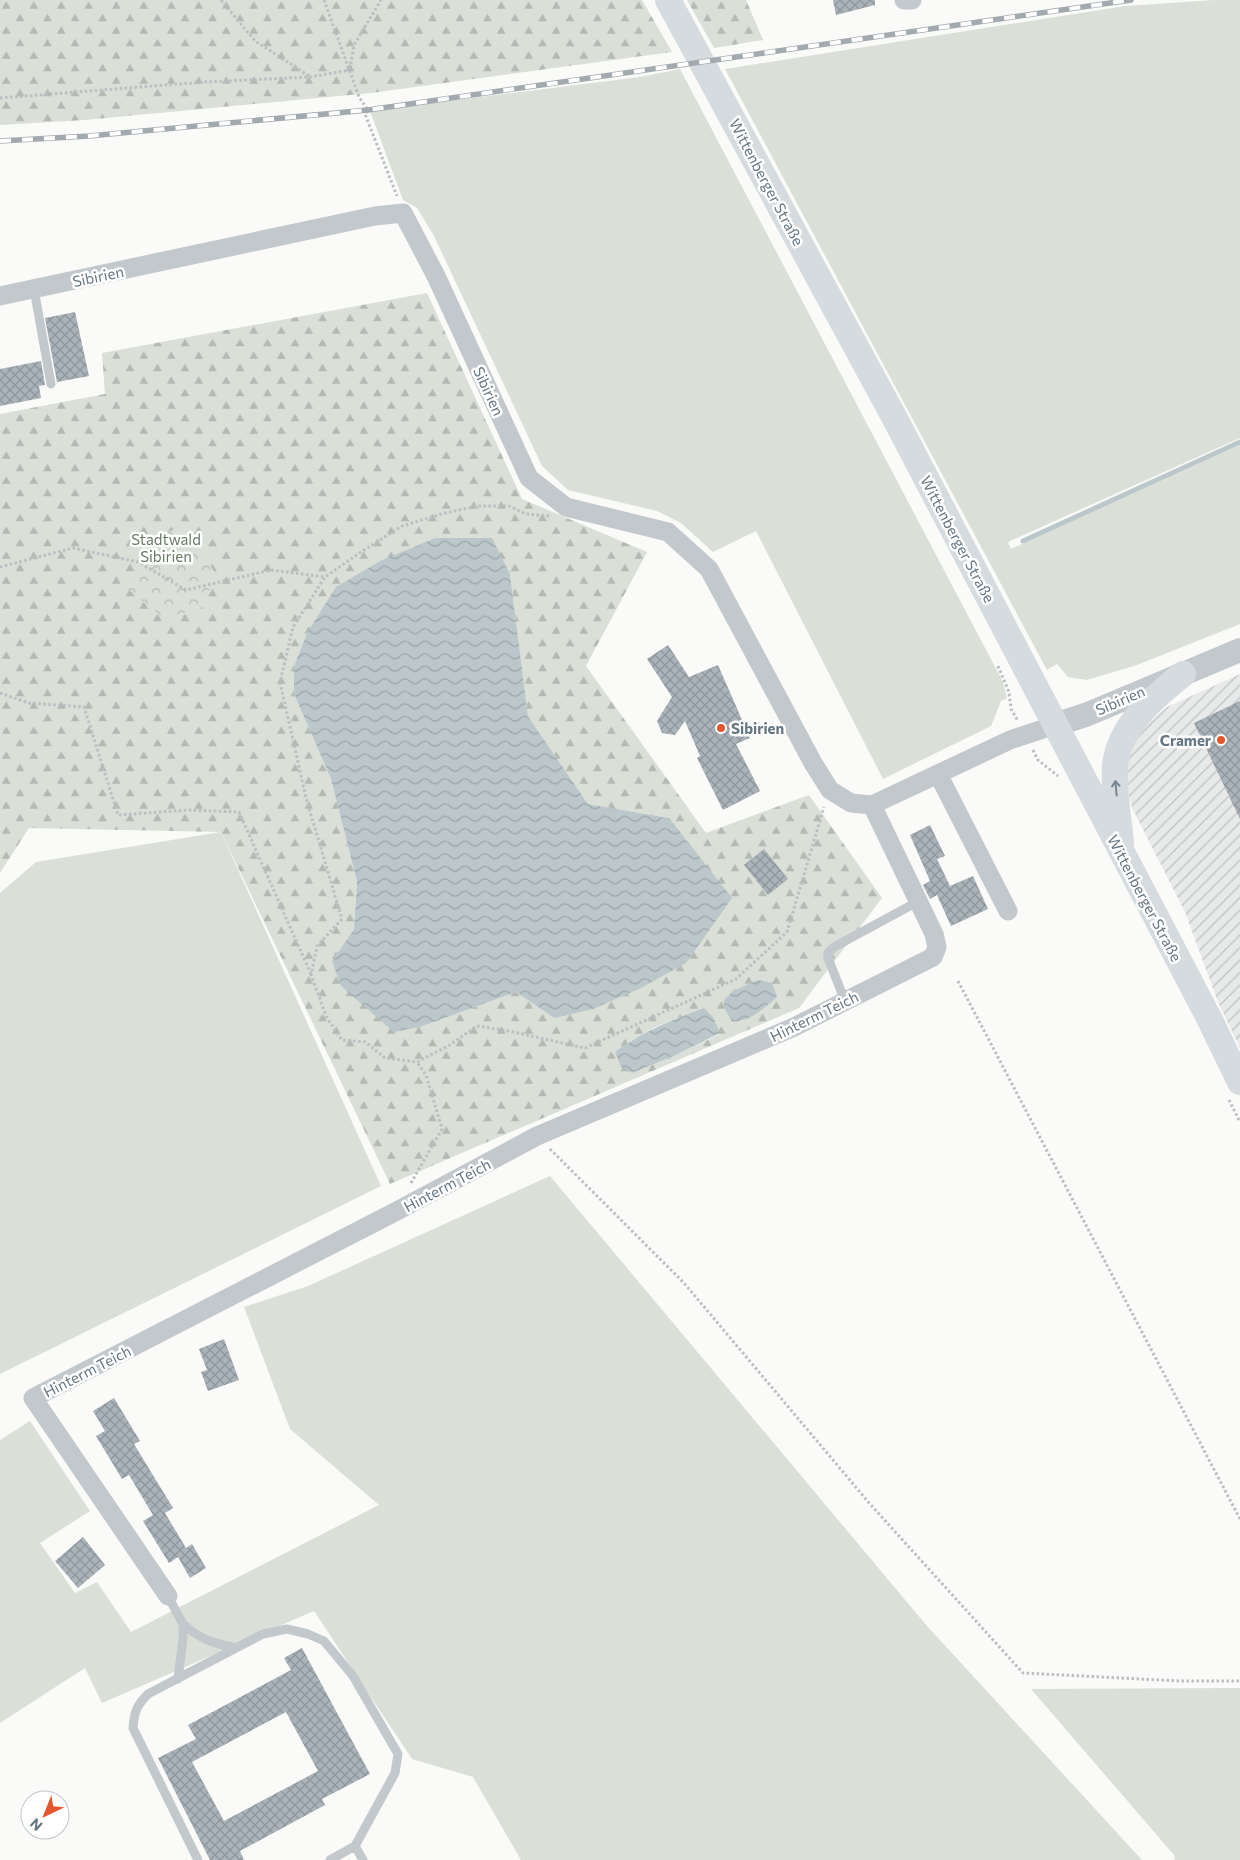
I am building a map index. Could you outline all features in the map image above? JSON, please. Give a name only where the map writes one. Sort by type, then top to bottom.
[{"type":"main road","name":"Wittenberger Straße","points":[[668,0],[893,415],[1240,1082]]},
{"type":"main road","points":[[1121,854],[1115,778],[1115,766],[1119,749],[1133,721],[1156,696],[1183,674]]},
{"type":"street","points":[[904,0],[912,0]]},
{"type":"street","name":"Sibirien","points":[[0,296],[366,218],[403,213],[436,276],[529,478],[566,507],[668,532],[709,569],[813,763],[830,790],[851,803],[872,805],[1010,740],[1088,714],[1240,650]]},
{"type":"street","points":[[938,774],[1008,911]]},
{"type":"street","name":"Hinterm Teich","points":[[168,1596],[33,1398],[395,1212],[537,1136],[794,1027],[933,957],[937,947],[934,934],[872,805]]},
{"type":"lane","points":[[34,289],[52,384]]},
{"type":"lane","points":[[845,1001],[828,958],[828,953],[834,947],[919,901]]},
{"type":"lane","points":[[168,1596],[183,1624],[195,1635],[211,1643],[236,1648]]},
{"type":"lane","points":[[178,1679],[183,1624]]},
{"type":"lane","points":[[198,1860],[133,1728],[137,1705],[148,1694],[263,1634],[287,1629],[308,1634],[324,1641],[353,1676],[398,1754],[396,1773],[355,1846],[330,1860]]},
{"type":"lane","points":[[355,1846],[363,1860]]},
{"type":"path","points":[[221,0],[255,40],[310,77]]},
{"type":"path","points":[[324,0],[359,97],[368,110],[365,114],[403,213]]},
{"type":"path","points":[[350,70],[354,45],[381,0]]},
{"type":"path","points":[[0,98],[204,82],[310,77],[350,70]]},
{"type":"path","points":[[311,975],[317,946],[342,919],[306,798],[280,682],[293,627],[325,577],[402,526],[445,513],[478,506],[509,506],[526,514],[549,516],[566,507]]},
{"type":"path","points":[[0,567],[72,548],[138,562],[186,590],[272,570],[325,577]]},
{"type":"path","points":[[0,693],[29,703],[84,707],[118,815],[189,810],[239,812],[311,975],[327,1018],[342,1040],[365,1042],[385,1058],[417,1062],[448,1046],[477,1026],[585,1048],[736,979],[786,932],[830,790]]},
{"type":"path","points":[[958,981],[1240,1519]]},
{"type":"path","points":[[395,1212],[442,1129],[426,1075],[417,1062]]},
{"type":"path","points":[[537,1136],[684,1283],[870,1504],[1023,1673],[1180,1681],[1240,1681]]},
{"type":"shaded area","points":[[1240,674],[1240,1048],[1218,1002],[1185,912],[1132,808],[1126,783],[1128,757],[1143,727],[1167,707]]},
{"type":"green space","points":[[0,0],[642,0],[672,52],[371,93],[85,120],[0,125]]},
{"type":"green space","points":[[687,0],[746,0],[763,40],[714,48]]},
{"type":"green space","points":[[1240,0],[1240,438],[1008,542],[1011,549],[1240,445],[1240,624],[1137,665],[1087,680],[1068,677],[1057,664],[1047,670],[725,69],[1125,6]]},
{"type":"green space","points":[[680,69],[1003,682],[1007,698],[1001,701],[991,726],[883,779],[756,531],[713,552],[681,523],[657,511],[568,490],[542,466],[434,236],[417,208],[403,200],[370,111],[640,77]]},
{"type":"green space","name":"Stadtwald Sibirien","points":[[427,293],[522,499],[647,552],[586,666],[706,833],[809,795],[882,898],[799,1008],[390,1184],[221,832],[29,828],[0,873],[0,414],[105,394],[102,353]],"holes":[[[510,574],[528,716],[588,804],[669,818],[554,1018],[516,992],[423,1026],[332,961],[354,929],[357,882],[331,779],[294,694],[294,666],[307,633]],[[683,1016],[720,1034],[632,1073],[627,1043],[655,1027]]]},
{"type":"green space","points":[[187,526],[216,575],[200,610],[162,617],[128,589],[138,562],[128,544]]},
{"type":"green space","points":[[221,832],[381,1186],[0,1374],[0,893],[36,862]]},
{"type":"green space","points":[[550,1176],[927,1626],[1142,1860],[521,1860],[473,1777],[412,1759],[314,1611],[102,1703],[85,1668],[0,1723],[0,1440],[30,1421],[90,1511],[40,1543],[75,1593],[97,1582],[131,1632],[379,1505],[290,1429],[244,1307],[308,1286]]},
{"type":"green space","points":[[1240,1688],[1240,1860],[1175,1860],[1174,1855],[1031,1689]]},
{"type":"water","points":[[436,538],[492,538],[510,574],[528,716],[588,804],[669,818],[732,898],[686,963],[641,988],[593,1009],[554,1018],[516,992],[423,1026],[394,1032],[341,986],[332,961],[354,929],[357,882],[331,779],[294,694],[294,666],[307,633],[336,587],[382,560]]},
{"type":"water","points":[[758,980],[772,983],[777,997],[762,1010],[750,1017],[744,1020],[732,1021],[724,1008],[724,1000],[733,991]]},
{"type":"water","points":[[704,1008],[713,1017],[720,1033],[674,1056],[632,1073],[621,1067],[615,1052],[635,1038],[657,1027]]},
{"type":"building","points":[[833,0],[875,0],[875,5],[836,15]]},
{"type":"building","points":[[75,312],[89,376],[57,382],[45,318]]},
{"type":"building","points":[[41,361],[45,385],[39,386],[41,398],[0,406],[0,369]]},
{"type":"building","name":"Sibirien","points":[[668,645],[689,677],[718,665],[750,738],[736,744],[760,791],[723,810],[697,758],[700,756],[685,721],[675,735],[662,733],[657,721],[672,697],[647,659]]},
{"type":"building","name":"Cramer","points":[[1240,701],[1240,819],[1194,723]]},
{"type":"building","points":[[930,825],[945,856],[937,859],[950,886],[973,876],[988,909],[951,926],[937,895],[930,899],[923,885],[930,881],[910,835]]},
{"type":"building","points":[[764,849],[788,879],[768,895],[744,865]]},
{"type":"building","points":[[224,1339],[239,1380],[208,1391],[201,1372],[207,1370],[199,1349]]},
{"type":"building","points":[[114,1398],[140,1441],[134,1444],[173,1508],[165,1513],[186,1548],[192,1544],[206,1568],[190,1578],[178,1557],[169,1563],[143,1521],[153,1515],[129,1475],[122,1479],[96,1436],[105,1431],[93,1411]]},
{"type":"building","points":[[83,1537],[105,1565],[78,1588],[55,1561]]},
{"type":"building","points":[[302,1648],[370,1774],[322,1799],[325,1805],[240,1851],[244,1860],[210,1860],[158,1758],[196,1739],[188,1725],[291,1670],[284,1658]],"holes":[[[286,1712],[318,1771],[224,1821],[192,1762]]]},
{"type":"waterway","points":[[1023,541],[1240,442]]},
{"type":"railway","points":[[0,141],[89,136],[368,110],[1131,0]]},
{"type":"place","name":"Sibirien","points":[[721,728]]},
{"type":"place","name":"Cramer","points":[[1221,740]]}]
